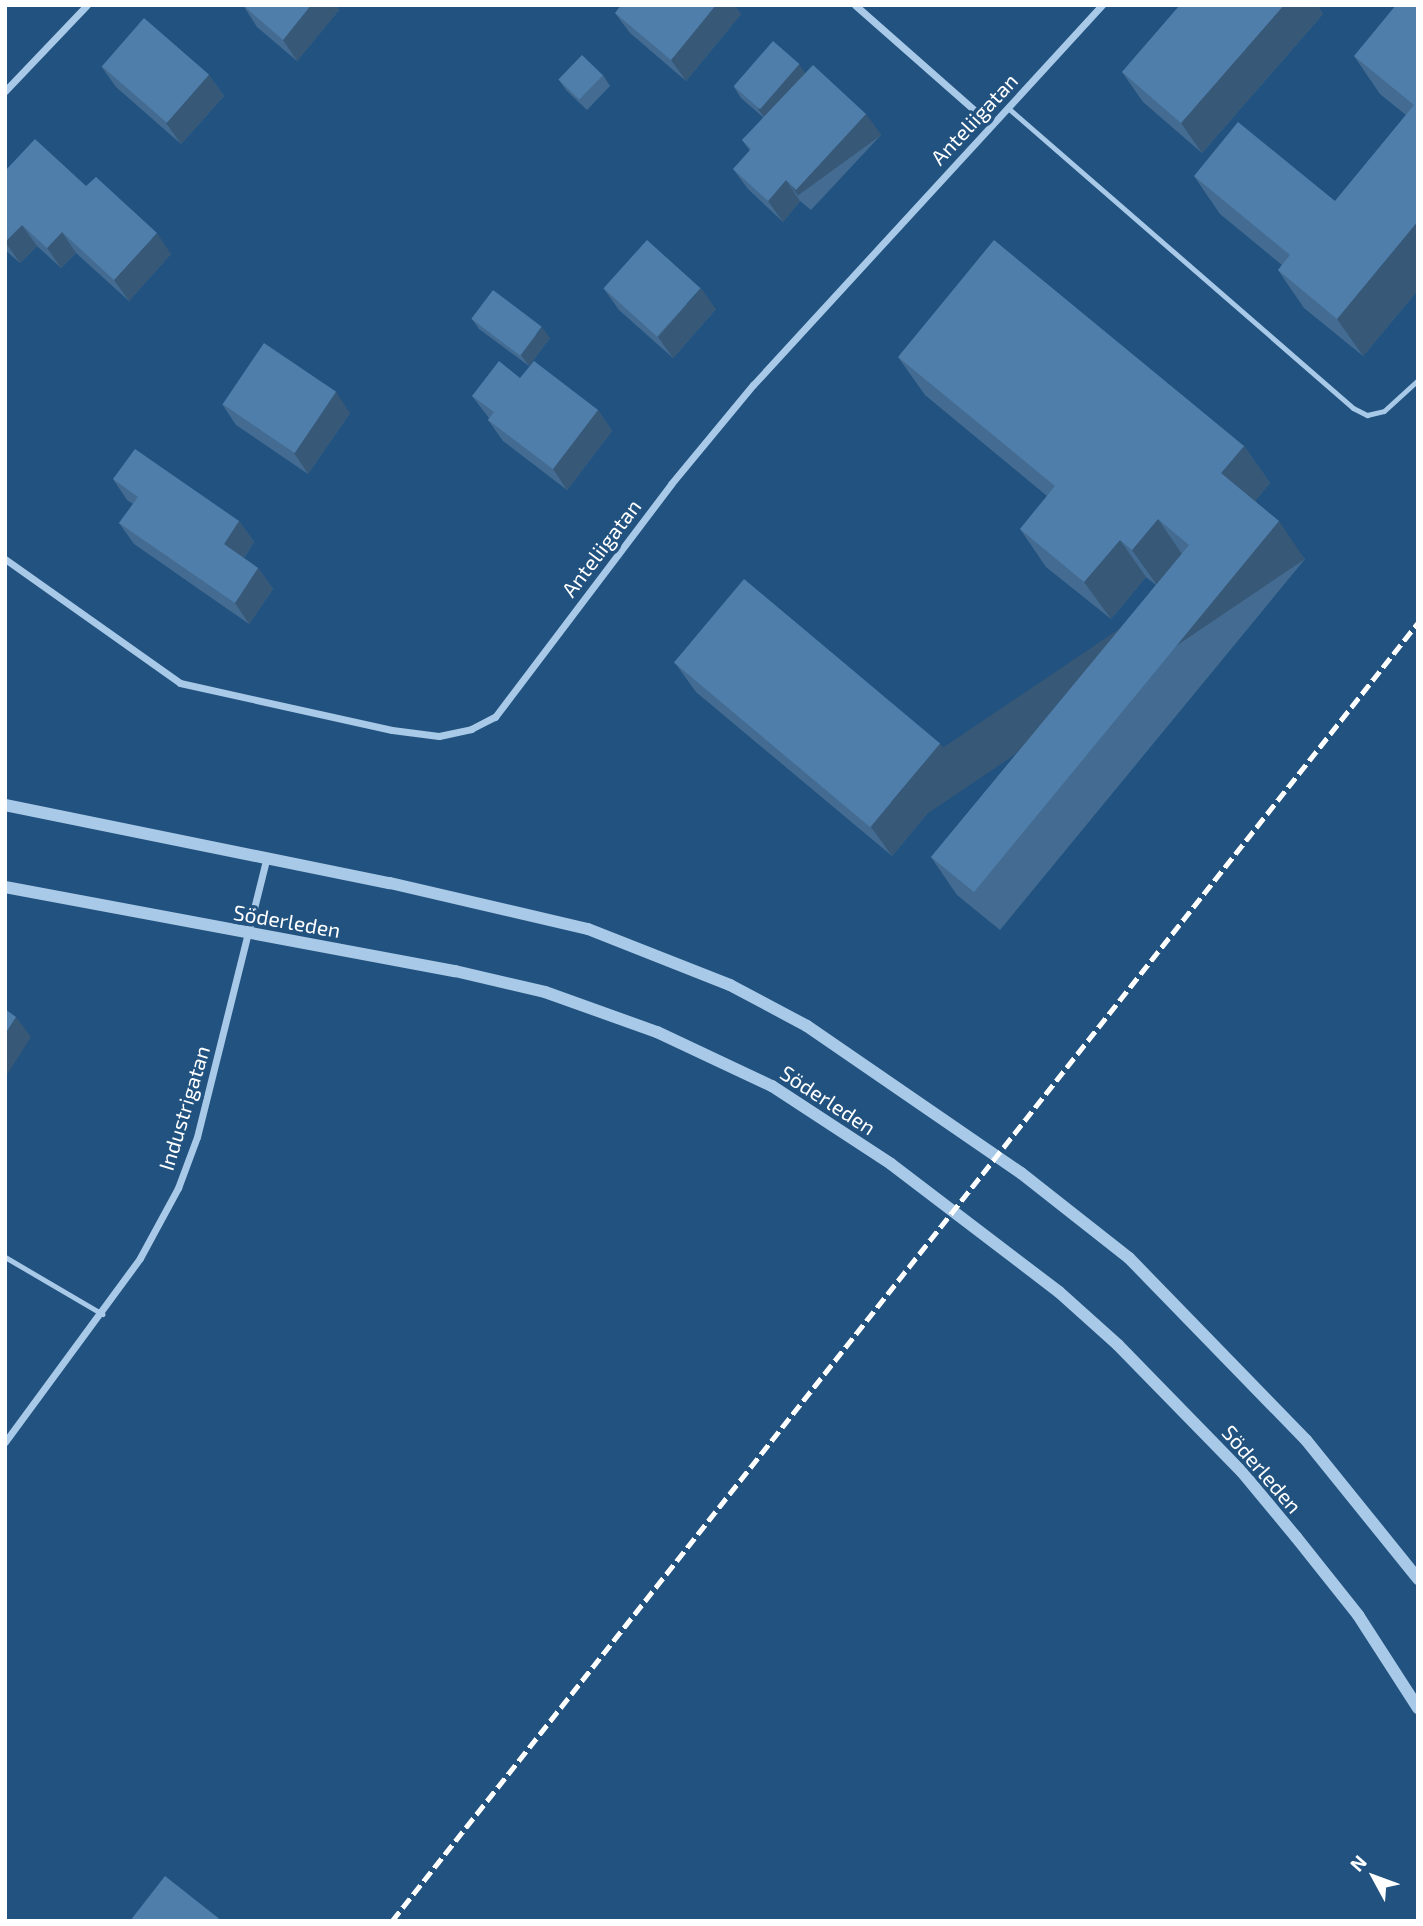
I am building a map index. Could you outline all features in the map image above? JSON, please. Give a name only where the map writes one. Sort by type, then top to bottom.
[{"type":"street","points":[[5,91],[87,5]]},
{"type":"street","points":[[855,5],[991,125]]},
{"type":"street","name":"Anteliigatan","points":[[5,559],[180,682],[392,730],[439,736],[471,729],[495,717],[523,685],[671,484],[753,385],[1102,5]]},
{"type":"street","points":[[5,805],[266,861],[390,883],[588,929],[730,985],[858,1057],[1021,1173],[1149,1276],[1306,1440],[1418,1579]]},
{"type":"street","name":"Industrigatan","points":[[5,1442],[102,1314],[140,1258],[178,1188],[197,1137],[266,861]]},
{"type":"street","name":"Söderleden","points":[[5,887],[455,971],[570,1000],[716,1058],[821,1116],[1059,1292],[1182,1407],[1242,1472],[1358,1615],[1418,1708]]},
{"type":"lane","points":[[1008,108],[1353,408],[1367,415],[1384,411],[1418,380]]},
{"type":"lane","points":[[5,1257],[102,1314]]},
{"type":"building","points":[[243,5],[311,5],[283,40]]},
{"type":"building","points":[[621,5],[716,5],[671,60],[615,13]]},
{"type":"building","points":[[1180,5],[1284,5],[1181,123],[1122,72]]},
{"type":"building","points":[[1396,5],[1418,5],[1418,221],[1337,319],[1278,270],[1290,255],[1194,176],[1238,122],[1335,201],[1414,105],[1354,56]]},
{"type":"building","points":[[144,18],[209,74],[167,123],[102,66]]},
{"type":"building","points":[[773,41],[799,64],[760,109],[734,86]]},
{"type":"building","points":[[582,55],[603,75],[579,100],[558,79]]},
{"type":"building","points":[[813,65],[866,114],[796,190],[786,180],[768,201],[733,169],[751,149],[742,140]]},
{"type":"building","points":[[35,139],[86,186],[96,177],[157,233],[114,280],[62,232],[47,248],[22,225],[5,242],[5,171]]},
{"type":"building","points":[[647,240],[701,288],[657,336],[604,288]]},
{"type":"building","points":[[994,240],[1244,446],[1221,473],[1279,521],[974,892],[931,857],[1189,545],[1158,519],[1132,550],[1120,540],[1084,582],[1020,529],[1055,486],[898,357]]},
{"type":"building","points":[[493,290],[542,327],[520,355],[471,319]]},
{"type":"building","points":[[264,343],[336,392],[295,453],[223,404]]},
{"type":"building","points":[[499,361],[520,378],[534,361],[598,410],[553,469],[488,420],[494,412],[472,396]]},
{"type":"building","points":[[135,449],[239,521],[224,544],[258,568],[235,603],[119,523],[138,497],[113,479]]},
{"type":"building","points":[[744,579],[940,744],[870,827],[674,662]]},
{"type":"building","points":[[5,1009],[16,1017],[5,1034]]},
{"type":"building","points":[[165,1876],[222,1921],[130,1921]]},
{"type":"railway","points":[[392,1921],[1418,623]]}]
